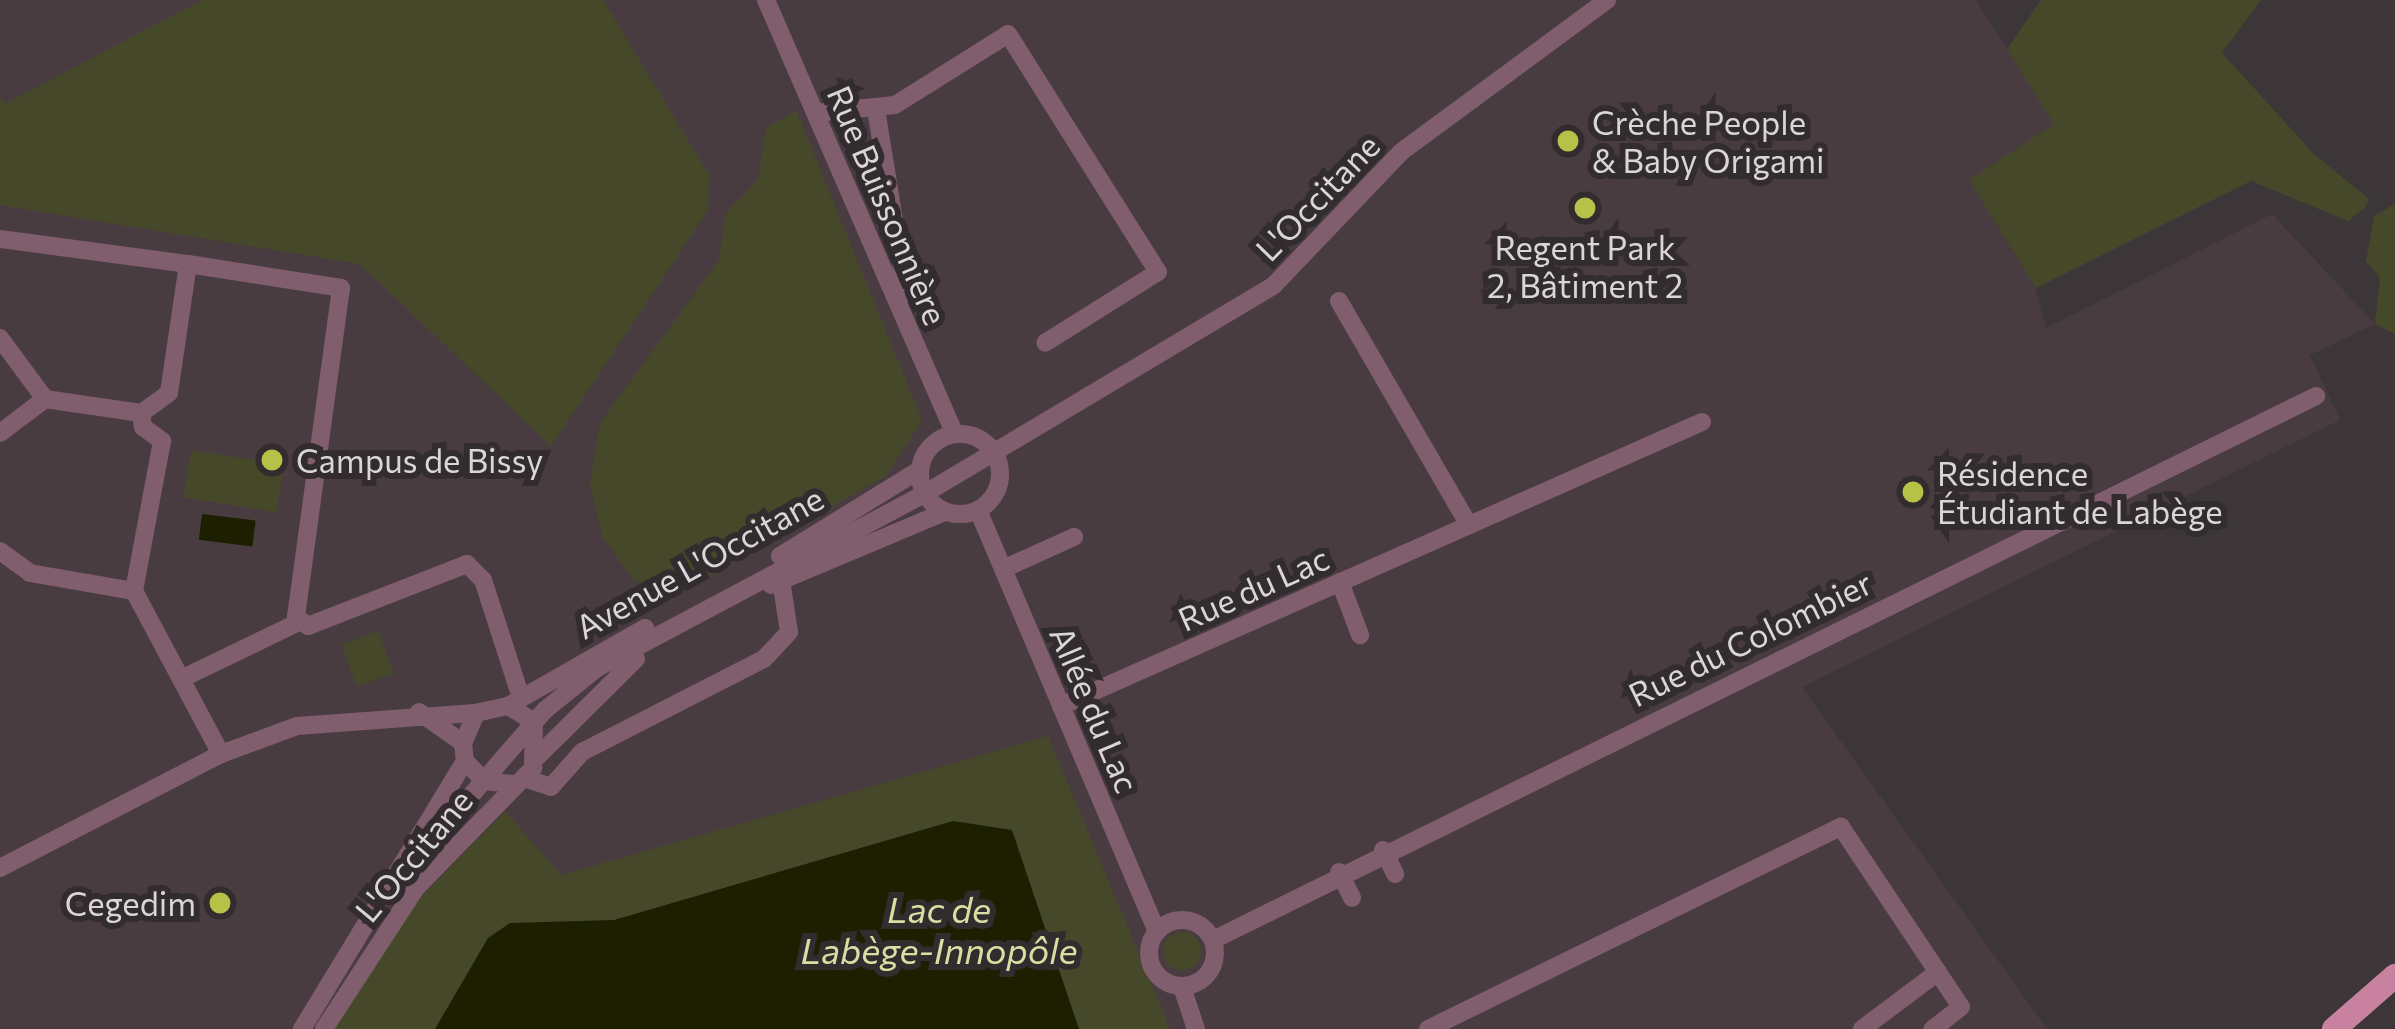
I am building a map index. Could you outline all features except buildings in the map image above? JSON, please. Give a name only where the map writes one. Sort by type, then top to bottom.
[{"type":"main road","points":[[2334,1029],[2395,976]]},
{"type":"street","name":"Rue Buissonnière","points":[[766,0],[954,433]]},
{"type":"street","name":"L'Occitane","points":[[994,452],[1274,284],[1400,152],[1607,0]]},
{"type":"street","points":[[816,113],[876,109],[1008,34],[1158,272],[1046,344]]},
{"type":"street","points":[[876,109],[902,270],[898,305]]},
{"type":"street","points":[[0,239],[341,288],[296,599],[302,621],[308,626],[467,564],[482,580],[514,702],[534,722],[538,756]]},
{"type":"street","points":[[0,338],[45,399],[141,413],[169,393],[188,264]]},
{"type":"street","points":[[1339,301],[1469,525]]},
{"type":"street","name":"Rue du Colombier","points":[[1213,940],[1383,850],[2316,396]]},
{"type":"street","points":[[0,433],[45,399]]},
{"type":"street","points":[[141,413],[143,427],[162,441],[134,591],[221,754]]},
{"type":"street","name":"Rue du Lac","points":[[1061,706],[1702,422]]},
{"type":"street","points":[[954,433],[976,437],[994,452],[1000,478],[978,510],[945,512],[924,494],[919,470],[930,446],[954,433]]},
{"type":"street","name":"Avenue L'Occitane","points":[[419,859],[534,722],[597,668],[994,452]]},
{"type":"street","name":"Avenue L'Occitane","points":[[514,702],[764,566],[919,470]]},
{"type":"street","name":"Allée du Lac","points":[[978,510],[1156,931],[1149,951],[1154,972],[1182,987],[1196,1029]]},
{"type":"street","name":"Avenue L'Occitane","points":[[832,565],[945,512]]},
{"type":"street","name":"Avenue L'Occitane","points":[[832,565],[874,521]]},
{"type":"street","points":[[1003,569],[1075,537]]},
{"type":"street","points":[[0,551],[30,573],[134,591]]},
{"type":"street","points":[[681,631],[781,580],[832,565]]},
{"type":"street","points":[[519,781],[551,787],[582,752],[764,659],[788,632],[781,580]]},
{"type":"street","points":[[1340,582],[1360,635]]},
{"type":"street","points":[[184,678],[302,621]]},
{"type":"street","name":"Avenue L'Occitane","points":[[646,640],[681,631]]},
{"type":"street","name":"Avenue L'Occitane","points":[[538,756],[615,674],[681,631]]},
{"type":"street","points":[[0,868],[221,754],[297,726],[419,712],[476,713],[514,702]]},
{"type":"street","points":[[419,712],[464,752]]},
{"type":"street","name":"L'Occitane","points":[[302,1029],[389,890],[464,752],[476,713]]},
{"type":"street","name":"L'Occitane","points":[[464,752],[484,781],[519,781]]},
{"type":"street","name":"L'Occitane","points":[[320,1029],[416,887],[538,756]]},
{"type":"street","points":[[1428,1029],[1841,827],[1961,1007],[1934,1029]]},
{"type":"street","points":[[1383,850],[1395,874]]},
{"type":"street","name":"L'Occitane","points":[[320,1029],[419,859]]},
{"type":"street","name":"L'Occitane","points":[[389,890],[419,859]]},
{"type":"street","points":[[1339,872],[1352,898]]},
{"type":"street","points":[[1156,931],[1187,920],[1213,940],[1210,971],[1182,987]]},
{"type":"street","points":[[1862,1029],[1938,972]]},
{"type":"shaded area","points":[[0,0],[1976,0],[2055,124],[1970,181],[2035,287],[2046,328],[2272,214],[2375,324],[2310,355],[2340,420],[1802,687],[2047,1029],[0,1029]]},
{"type":"shaded area","points":[[202,0],[603,0],[709,175],[708,210],[551,446],[360,264],[0,205],[0,97],[5,104]]},
{"type":"shaded area","points":[[2041,0],[2261,0],[2222,53],[2314,154],[2369,199],[2365,208],[2348,221],[2251,181],[2036,288],[1969,180],[2054,124],[2007,49]]},
{"type":"shaded area","points":[[796,110],[922,420],[886,476],[673,596],[633,579],[603,538],[590,483],[600,423],[719,260],[726,213],[758,179],[766,129]]},
{"type":"shaded area","points":[[2395,204],[2395,334],[2375,324],[2380,278],[2366,261],[2374,216]]},
{"type":"shaded area","points":[[191,450],[284,465],[276,512],[183,497]]},
{"type":"shaded area","points":[[378,631],[393,673],[357,687],[341,644]]},
{"type":"shaded area","points":[[1048,736],[1170,1029],[334,1029],[404,914],[505,811],[561,875]]},
{"type":"shaded area","points":[[1182,932],[1195,938],[1201,951],[1195,964],[1182,970],[1169,964],[1163,951],[1169,938]]},
{"type":"water","points":[[202,514],[256,521],[252,546],[199,540]]},
{"type":"water","name":"Lac de Labège-Innopôle","points":[[953,821],[1012,830],[1079,1029],[435,1029],[488,938],[510,923],[614,920]]},
{"type":"place","name":"Crèche People & Baby Origami","points":[[1568,141]]},
{"type":"place","name":"Regent Park 2, Bâtiment 2","points":[[1585,208]]},
{"type":"place","name":"Campus de Bissy","points":[[272,460]]},
{"type":"place","name":"Résidence Étudiant de Labège","points":[[1913,492]]},
{"type":"place","name":"Cegedim","points":[[220,903]]}]
